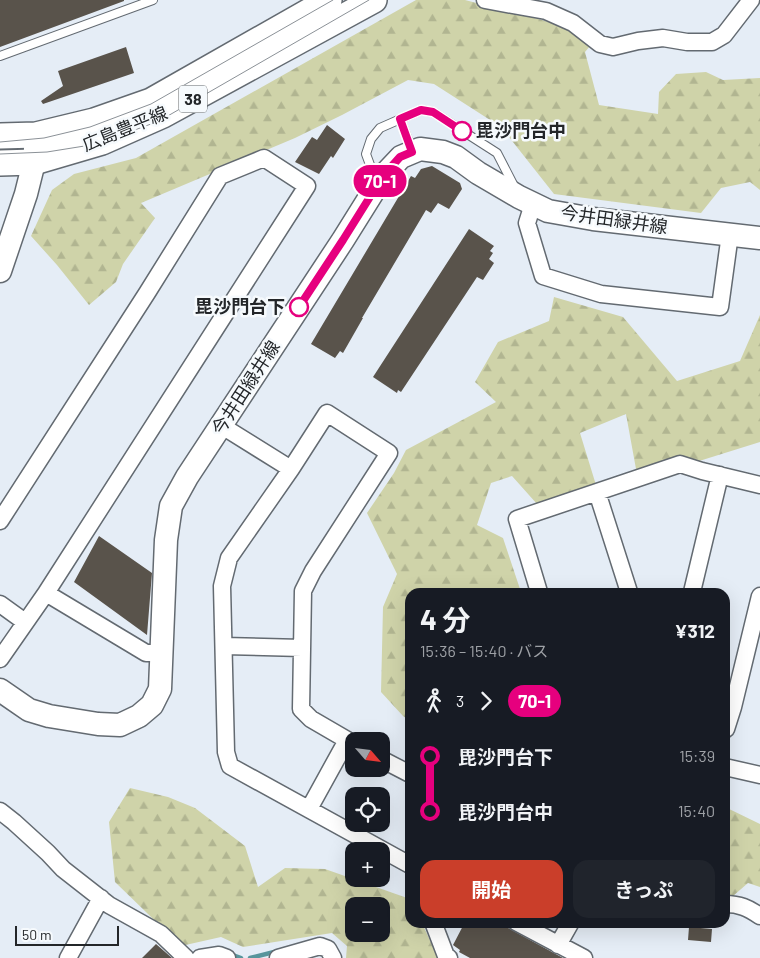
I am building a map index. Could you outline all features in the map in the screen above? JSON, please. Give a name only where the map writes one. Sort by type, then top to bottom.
[{"type":"main road","name":"広島豊平線","points":[[0,136],[36,135],[94,121],[151,101],[329,0]]},
{"type":"main road","name":"広島豊平線","points":[[0,163],[34,162],[102,142],[163,115],[374,0]]},
{"type":"main road","points":[[0,271],[26,194],[34,162],[36,135]]},
{"type":"main road","name":"今井田緑井線","points":[[0,690],[29,710],[49,716],[98,724],[120,725],[139,716],[152,705],[160,689],[166,540],[171,506],[377,185],[400,157],[420,149],[443,152],[456,157],[478,173],[526,201],[548,211],[593,219],[760,238]]},
{"type":"street","points":[[485,0],[546,11],[573,23],[600,44],[613,47],[663,38],[687,42],[712,42],[724,35],[751,0]]},
{"type":"street","points":[[0,521],[220,176],[264,158],[307,186],[46,593],[0,659]]},
{"type":"street","points":[[526,201],[527,223],[543,276],[601,294],[720,307],[730,234]]},
{"type":"street","points":[[345,739],[311,719],[301,709],[303,591],[313,571],[389,454],[327,413],[291,469],[229,558],[222,586],[226,752],[230,766],[405,862]]},
{"type":"street","points":[[222,426],[291,469]]},
{"type":"street","points":[[538,588],[518,519],[680,464],[760,485]]},
{"type":"street","points":[[693,588],[720,475]]},
{"type":"street","points":[[597,492],[628,588]]},
{"type":"street","points":[[46,593],[146,653],[162,653]]},
{"type":"street","points":[[730,716],[760,596]]},
{"type":"street","points":[[0,604],[25,622]]},
{"type":"street","points":[[224,646],[302,648]]},
{"type":"street","points":[[310,809],[345,750]]},
{"type":"street","points":[[390,764],[405,771]]},
{"type":"street","points":[[730,768],[760,775]]},
{"type":"street","points":[[0,811],[48,853],[63,869],[109,905],[161,934],[186,958]]},
{"type":"street","points":[[68,958],[101,898]]},
{"type":"street","points":[[730,904],[750,909],[760,916]]},
{"type":"street","points":[[435,928],[446,956],[449,958]]},
{"type":"street","points":[[527,928],[584,958]]},
{"type":"street","points":[[558,945],[568,928]]},
{"type":"street","points":[[278,958],[320,946],[328,949],[333,958]]},
{"type":"street","points":[[200,958],[219,955],[227,958]]},
{"type":"lane","points":[[0,56],[153,0]]},
{"type":"lane","points":[[377,185],[366,154],[371,139],[380,128],[421,110],[433,112],[497,153],[526,201]]},
{"type":"lane","points":[[400,119],[412,152]]},
{"type":"green space","points":[[416,0],[465,0],[566,28],[590,46],[585,52],[599,105],[658,114],[659,92],[676,74],[706,72],[723,80],[760,78],[760,190],[750,182],[721,188],[701,213],[554,194],[501,127],[434,84],[408,80],[295,138],[141,203],[155,218],[123,264],[116,282],[89,305],[31,236],[52,190],[74,174],[136,158]]},
{"type":"green space","points":[[554,297],[623,317],[677,381],[740,361],[760,315],[760,442],[696,462],[636,469],[626,414],[580,433],[596,485],[537,504],[512,476],[491,483],[477,525],[503,538],[520,588],[405,588],[405,717],[381,692],[383,607],[397,574],[367,513],[394,473],[406,450],[496,402],[475,382],[498,342],[549,321]]},
{"type":"green space","points":[[130,788],[168,797],[195,808],[245,846],[258,887],[285,868],[325,869],[345,876],[345,887],[376,887],[405,897],[405,928],[424,928],[438,958],[346,958],[347,946],[332,933],[243,947],[221,937],[181,946],[115,882],[109,822]]},
{"type":"green space","points":[[730,809],[760,824],[760,887],[748,883],[733,896],[730,896]]},
{"type":"building","points":[[0,0],[124,0],[124,1],[0,47]]},
{"type":"building","points":[[126,47],[134,73],[43,104],[41,101],[63,86],[58,71]]},
{"type":"building","points":[[327,125],[345,139],[333,158],[331,156],[319,174],[295,162],[312,137],[317,140]]},
{"type":"building","points":[[432,166],[460,183],[462,189],[449,209],[438,203],[431,213],[426,210],[343,353],[340,351],[335,358],[311,344],[411,176],[415,178],[421,169]]},
{"type":"building","points":[[469,229],[494,246],[490,251],[493,253],[489,259],[494,263],[483,280],[477,277],[401,392],[398,390],[397,393],[373,377]]},
{"type":"building","points":[[99,536],[152,573],[147,635],[74,582]]},
{"type":"building","points":[[462,928],[508,928],[563,958],[470,958],[459,952],[460,950],[453,945]]},
{"type":"building","points":[[689,928],[712,929],[711,942],[688,940]]},
{"type":"building","points":[[156,944],[172,958],[142,958]]},
{"type":"waterway","points":[[250,958],[278,951]]},
{"type":"waterway","points":[[230,954],[241,958]]},
{"type":"tram line","points":[[0,142],[44,138],[90,127],[151,104],[333,0]]},
{"type":"tram line","points":[[0,154],[47,152],[97,144],[159,121],[369,0]]},
{"type":"bus line","name":"70-1","points":[[299,307],[383,176],[400,157],[412,152],[400,119],[421,110],[433,112],[462,131]]},
{"type":"place","name":"毘沙門台中","points":[[462,131]]},
{"type":"place","name":"毘沙門台下","points":[[299,307]]}]
